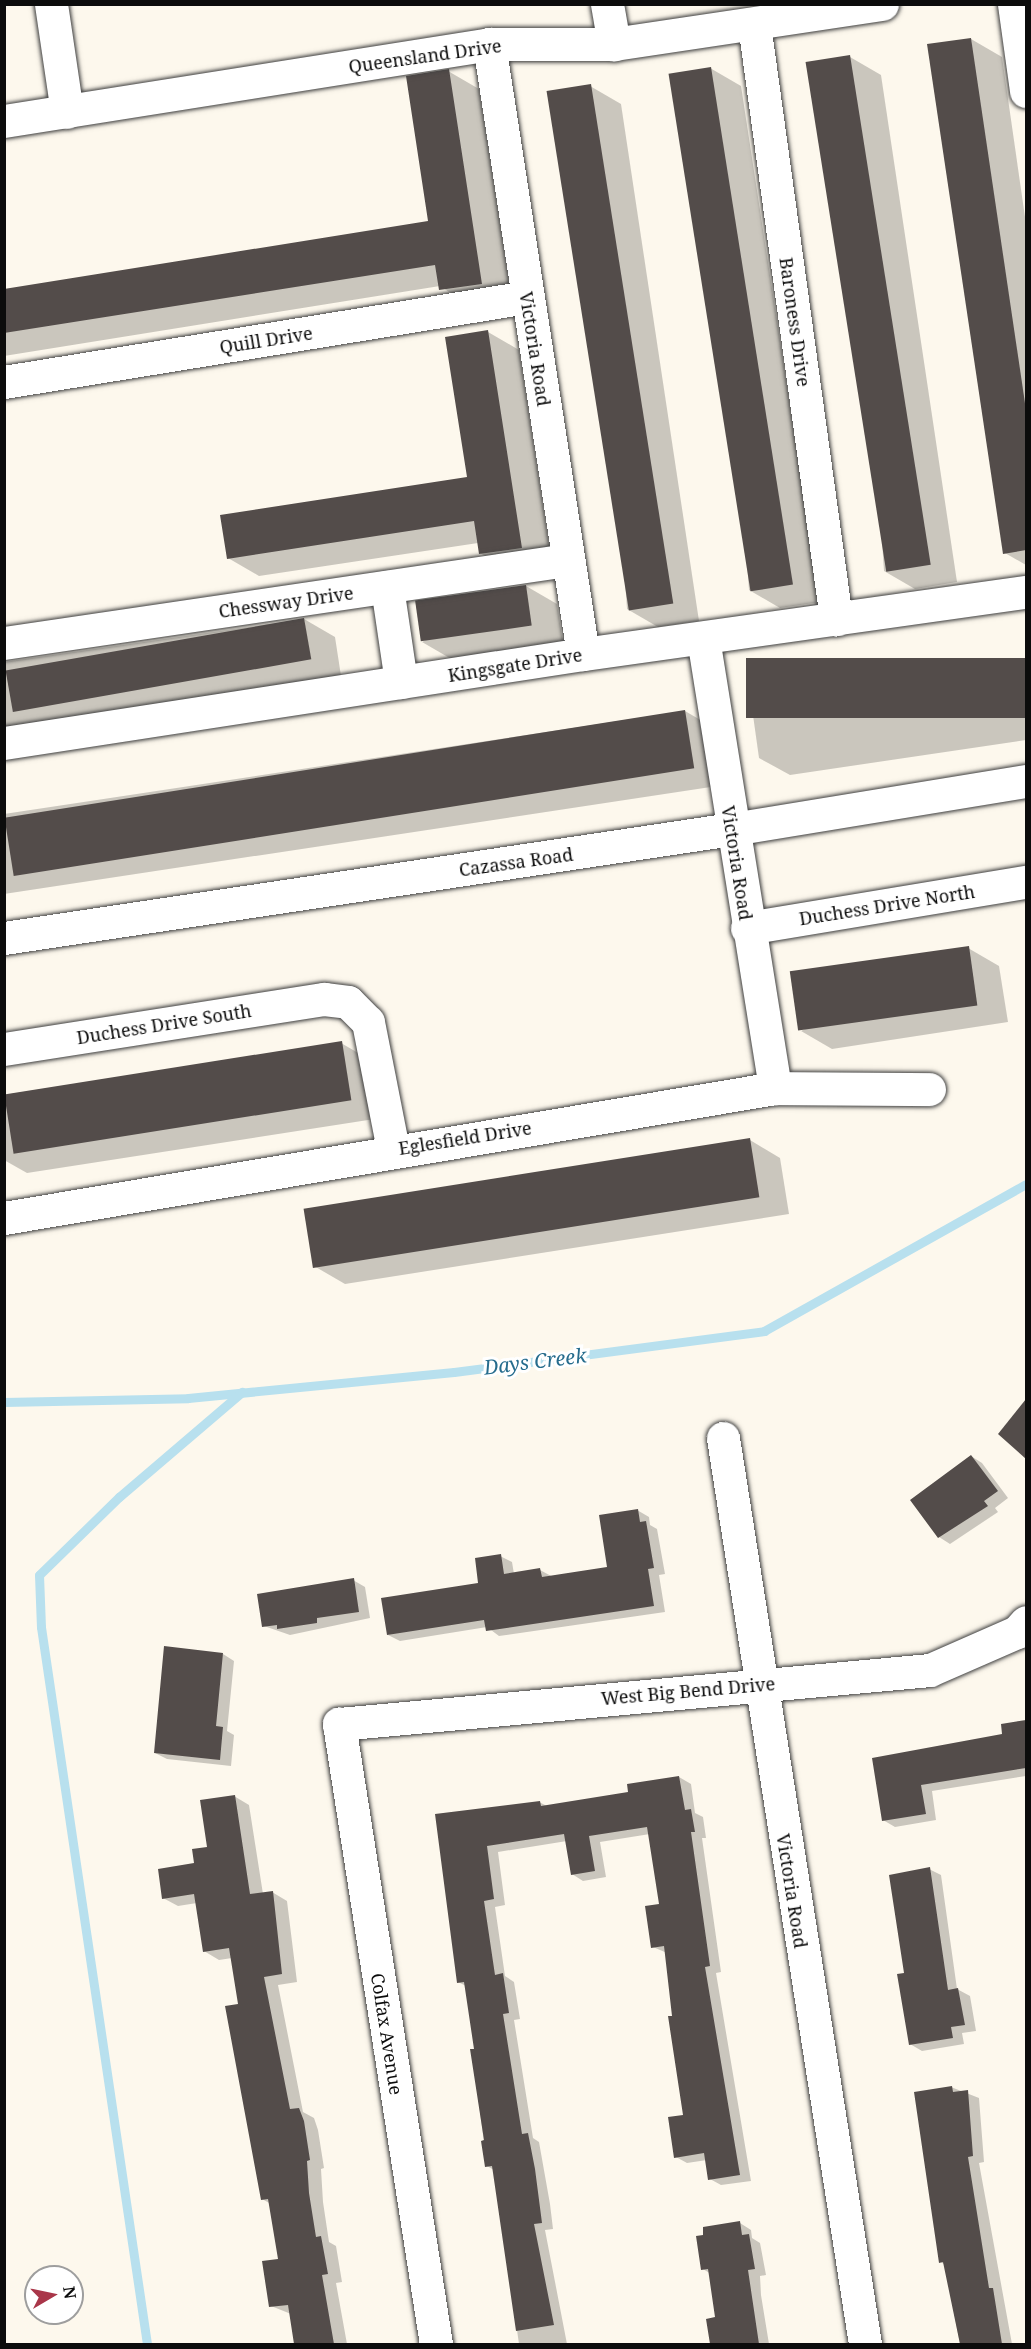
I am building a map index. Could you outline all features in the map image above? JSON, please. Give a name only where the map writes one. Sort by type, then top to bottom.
[{"type":"street","points":[[51,4],[67,112]]},
{"type":"street","points":[[607,4],[614,44]]},
{"type":"street","name":"Queensland Drive","points":[[4,121],[489,44],[614,44],[882,4]]},
{"type":"street","points":[[1014,4],[1026,91]]},
{"type":"street","name":"Baroness Drive","points":[[754,24],[836,619]]},
{"type":"street","name":"Victoria Road","points":[[489,44],[583,654]]},
{"type":"street","name":"Quill Drive","points":[[4,382],[527,297]]},
{"type":"street","name":"Chessway Drive","points":[[4,643],[567,560]]},
{"type":"street","points":[[387,587],[401,682]]},
{"type":"street","name":"Kingsgate Drive","points":[[4,743],[583,654],[1026,592]]},
{"type":"street","name":"Victoria Road","points":[[703,638],[747,928],[775,1089]]},
{"type":"street","name":"Cazassa Road","points":[[4,938],[732,830],[1026,781]]},
{"type":"street","name":"Duchess Drive North","points":[[747,928],[1026,882]]},
{"type":"street","name":"Duchess Drive South","points":[[4,1049],[324,999],[348,1002],[368,1022],[393,1150]]},
{"type":"street","name":"Eglesfield Drive","points":[[4,1218],[393,1150],[775,1089],[929,1089]]},
{"type":"street","name":"Victoria Road","points":[[723,1438],[759,1684],[865,2344]]},
{"type":"street","name":"West Big Bend Drive","points":[[339,1724],[930,1670],[1017,1632],[1026,1622]]},
{"type":"street","name":"Colfax Avenue","points":[[339,1724],[436,2344]]},
{"type":"building","points":[[971,38],[1026,410],[1026,550],[1003,554],[927,44]]},
{"type":"building","points":[[850,55],[931,565],[886,572],[806,62]]},
{"type":"building","points":[[711,67],[793,585],[751,591],[669,74]]},
{"type":"building","points":[[449,69],[482,284],[439,290],[435,265],[4,333],[4,289],[428,221],[406,76]]},
{"type":"building","points":[[591,84],[673,604],[629,611],[547,91]]},
{"type":"building","points":[[488,330],[522,548],[479,554],[474,521],[227,559],[220,515],[467,477],[445,337]]},
{"type":"building","points":[[526,585],[532,626],[421,641],[415,601]]},
{"type":"building","points":[[304,618],[311,659],[13,712],[6,671]]},
{"type":"building","points":[[746,658],[1026,658],[1026,718],[746,718]]},
{"type":"building","points":[[685,710],[694,768],[14,876],[4,818]]},
{"type":"building","points":[[969,946],[977,1005],[798,1031],[790,971]]},
{"type":"building","points":[[342,1041],[351,1100],[14,1154],[4,1095]]},
{"type":"building","points":[[750,1138],[759,1197],[313,1268],[304,1209]]},
{"type":"building","points":[[1026,1399],[1026,1459],[998,1434]]},
{"type":"building","points":[[971,1455],[998,1491],[984,1501],[988,1506],[938,1538],[910,1500]]},
{"type":"building","points":[[638,1509],[640,1522],[646,1521],[654,1568],[648,1569],[654,1606],[486,1631],[484,1620],[387,1635],[381,1598],[478,1583],[475,1558],[501,1554],[504,1574],[540,1568],[542,1577],[607,1567],[599,1515]]},
{"type":"building","points":[[354,1578],[359,1612],[317,1618],[317,1623],[277,1629],[277,1625],[262,1627],[257,1594]]},
{"type":"building","points":[[164,1646],[223,1653],[216,1726],[223,1727],[220,1760],[154,1753]]},
{"type":"building","points":[[1026,1720],[1026,1768],[921,1785],[926,1814],[882,1821],[872,1758],[1002,1734],[1001,1724]]},
{"type":"building","points":[[679,1776],[685,1810],[691,1809],[695,1832],[691,1832],[710,1966],[705,1967],[740,2175],[708,2180],[704,2153],[674,2158],[668,2117],[683,2115],[668,2016],[672,2016],[664,1946],[651,1948],[645,1906],[659,1904],[647,1827],[589,1836],[595,1871],[571,1875],[564,1834],[487,1846],[494,1899],[484,1901],[495,1975],[503,1973],[509,2013],[503,2014],[522,2134],[528,2133],[535,2169],[542,2223],[534,2224],[554,2325],[516,2331],[492,2166],[485,2167],[481,2141],[484,2140],[470,2049],[474,2049],[464,1982],[457,1983],[435,1814],[540,1801],[541,1806],[628,1792],[627,1784]]},
{"type":"building","points":[[235,1795],[250,1894],[273,1891],[282,1974],[264,1977],[290,2109],[299,2108],[304,2121],[310,2160],[307,2161],[309,2193],[316,2237],[321,2236],[328,2274],[322,2275],[334,2344],[294,2344],[288,2305],[269,2307],[262,2261],[278,2259],[268,2199],[261,2200],[225,2006],[238,2004],[229,1948],[203,1952],[194,1894],[162,1899],[158,1869],[194,1863],[192,1849],[207,1847],[200,1800]]},
{"type":"building","points":[[930,1867],[948,1990],[958,1988],[965,2025],[951,2027],[953,2038],[909,2045],[897,1974],[904,1973],[889,1875]]},
{"type":"building","points":[[952,2086],[953,2092],[968,2090],[973,2156],[968,2157],[989,2288],[993,2288],[1002,2344],[960,2344],[943,2262],[939,2263],[914,2092]]},
{"type":"building","points":[[740,2221],[742,2235],[749,2234],[755,2269],[748,2270],[759,2344],[710,2344],[706,2319],[715,2317],[708,2269],[701,2270],[696,2236],[703,2235],[703,2227]]},
{"type":"waterway","name":"Days Creek","points":[[4,1402],[188,1398],[454,1372],[764,1331],[1026,1184]]},
{"type":"waterway","points":[[147,2344],[41,1627],[39,1575],[119,1497],[242,1392]]}]
